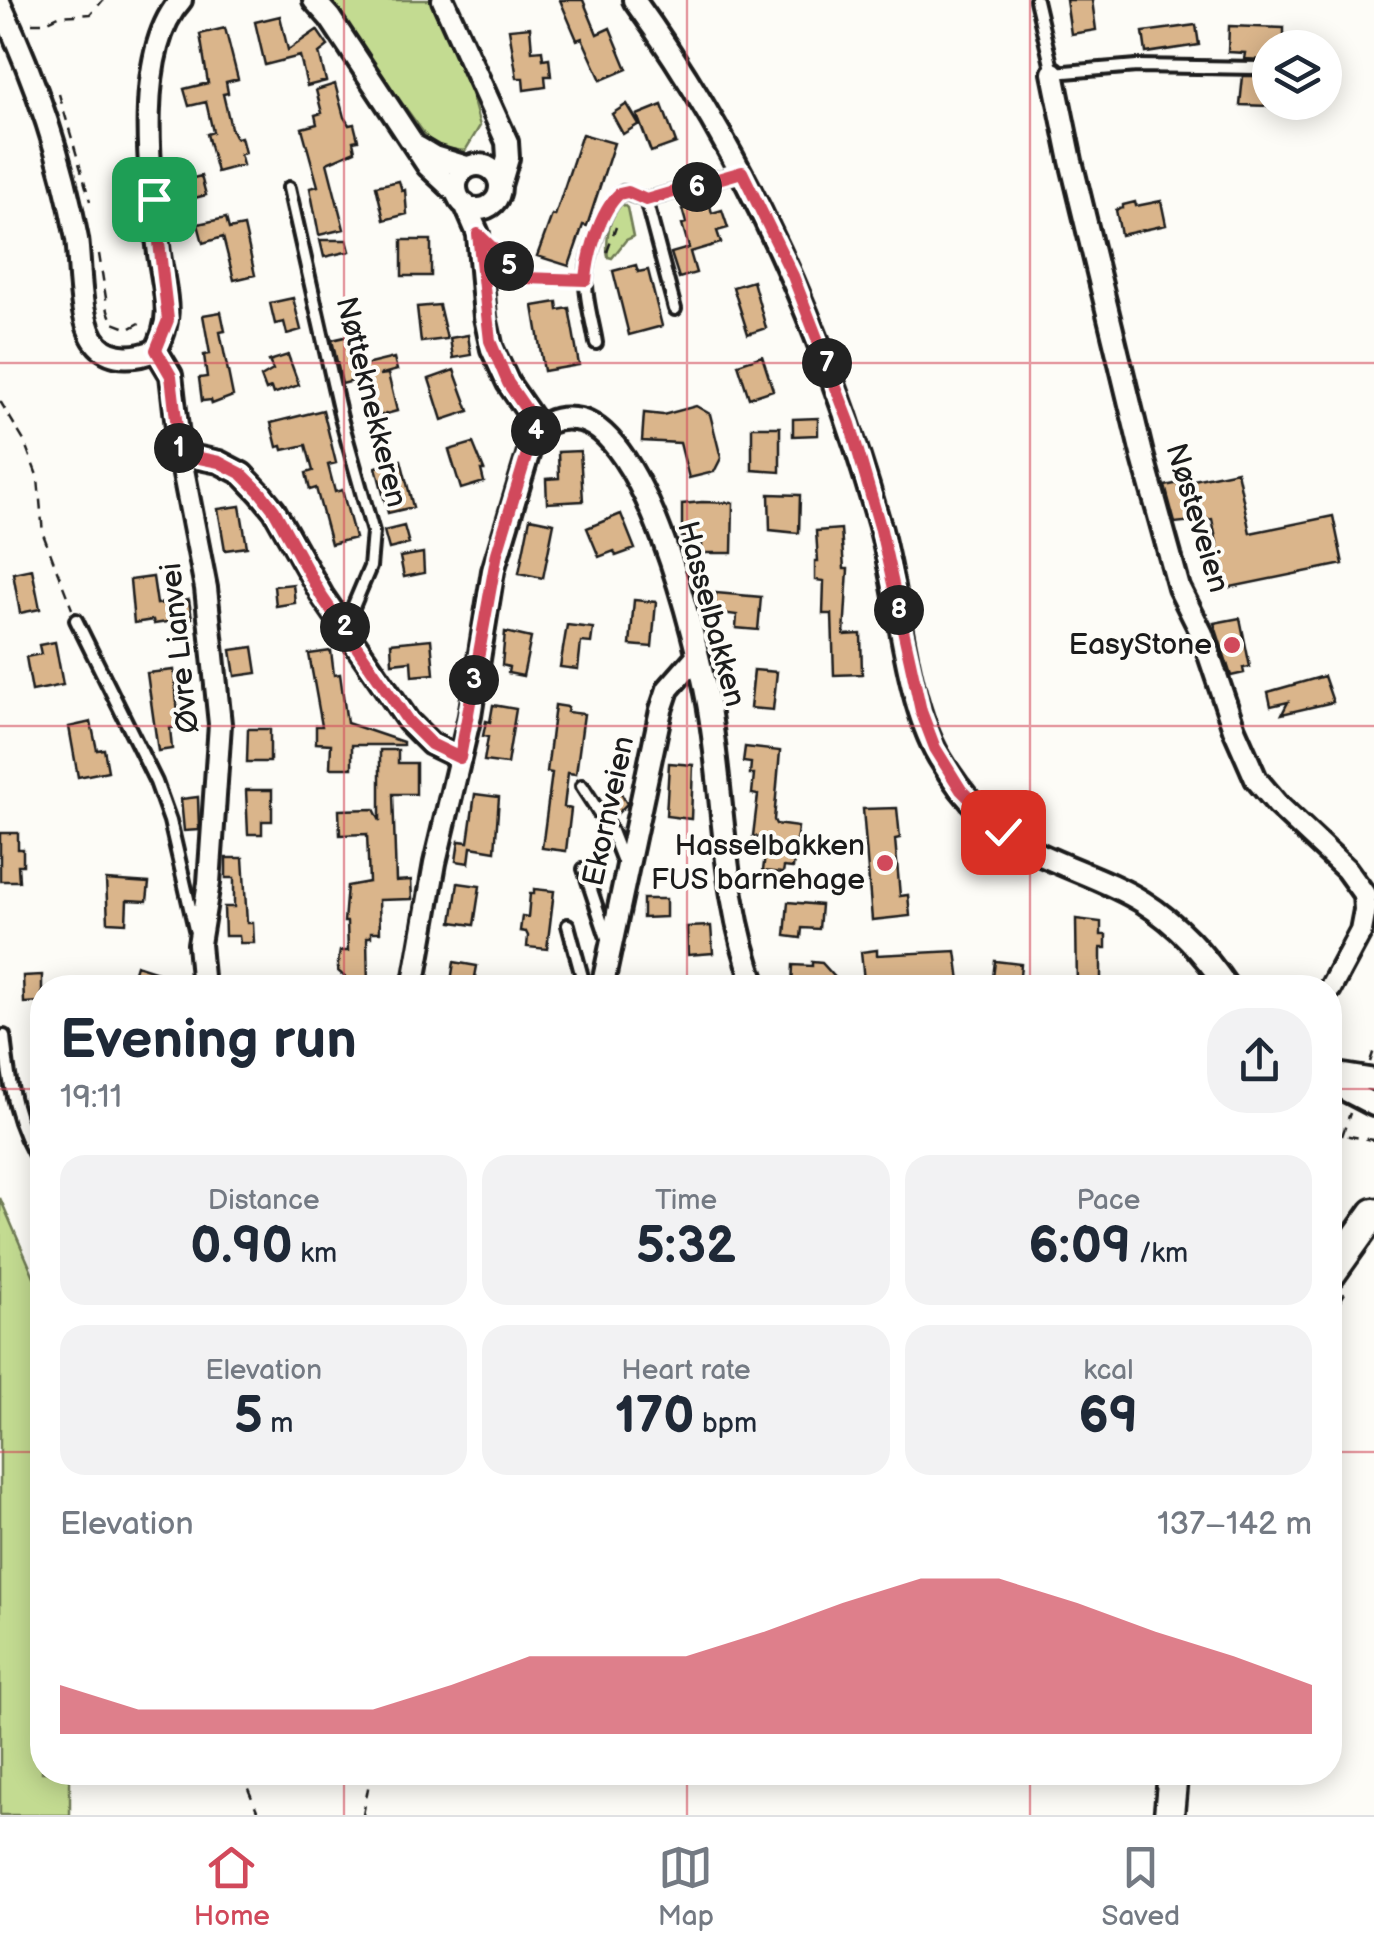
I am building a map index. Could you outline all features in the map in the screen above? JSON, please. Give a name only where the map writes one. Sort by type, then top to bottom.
[{"type":"main road","points":[[1342,1258],[1374,1213]]},
{"type":"main road","points":[[1169,1815],[1172,1785]]},
{"type":"street","points":[[0,4],[60,161],[78,245],[84,308],[93,338],[102,348],[122,356],[142,357],[156,350],[168,320],[154,199],[152,74],[161,29],[181,0]]},
{"type":"street","points":[[314,0],[438,178],[478,209],[497,194]]},
{"type":"street","points":[[443,0],[509,151],[497,194],[478,234]]},
{"type":"street","points":[[634,0],[683,70],[742,172],[793,276],[845,411],[881,530],[923,718],[940,758],[961,790],[1003,832],[1040,855],[1144,903],[1184,934],[1217,975]]},
{"type":"street","name":"Nøsteveien","points":[[1053,73],[1146,471],[1178,588],[1202,634],[1234,729],[1256,779],[1278,806],[1346,868],[1364,894],[1361,930],[1337,975]]},
{"type":"street","points":[[415,975],[497,553],[529,447],[539,428],[508,383],[490,341],[478,234],[461,199],[457,179],[493,148],[501,127]]},
{"type":"street","points":[[419,148],[434,157],[494,172],[497,194]]},
{"type":"street","name":"Øvre Lianvei","points":[[156,350],[171,376],[180,454],[206,588],[220,724],[209,883],[199,944],[202,975]]},
{"type":"street","name":"Hasselbakken","points":[[539,428],[564,418],[580,419],[603,432],[622,451],[664,542],[680,591],[712,730],[731,890],[753,975]]},
{"type":"street","points":[[180,454],[219,462],[242,474],[260,492],[322,597],[411,725],[431,744],[460,758]]},
{"type":"street","name":"Ekornveien","points":[[605,975],[664,700],[696,657]]},
{"type":"street","points":[[1342,1075],[1374,1080]]},
{"type":"street","points":[[1342,1088],[1374,1105]]},
{"type":"lane","points":[[1036,0],[1053,73],[1137,66],[1252,68]]},
{"type":"lane","points":[[596,343],[586,280],[614,197],[628,192],[646,200],[742,172]]},
{"type":"lane","name":"Nøtteknekkeren","points":[[289,188],[342,418],[373,532],[370,567],[344,627]]},
{"type":"lane","points":[[646,200],[675,310]]},
{"type":"lane","name":"Øvre Lianvei","points":[[76,620],[156,782],[170,821],[199,944]]},
{"type":"lane","points":[[582,786],[611,831],[626,869]]},
{"type":"lane","points":[[584,868],[600,923],[612,946]]},
{"type":"lane","points":[[568,926],[581,975]]},
{"type":"lane","points":[[4,1036],[10,1091],[30,1147]]},
{"type":"path","points":[[31,23],[90,14],[103,0]]},
{"type":"path","points":[[478,234],[524,278],[586,280]]},
{"type":"path","points":[[0,401],[24,441],[38,478],[43,534],[76,620]]},
{"type":"path","points":[[1351,1110],[1342,1136],[1374,1140]]},
{"type":"path","points":[[247,1785],[260,1815]]},
{"type":"path","points":[[364,1815],[370,1785]]},
{"type":"green space","points":[[327,0],[432,0],[469,86],[480,126],[465,151],[434,147]]},
{"type":"green space","points":[[619,201],[627,208],[633,237],[612,258],[608,257],[608,236]]},
{"type":"green space","points":[[0,1198],[30,1267],[30,1785],[70,1785],[70,1815],[0,1815]]},
{"type":"building","points":[[560,0],[583,0],[597,34],[610,28],[627,69],[601,80],[582,38],[577,40]]},
{"type":"building","points":[[1066,0],[1092,0],[1096,30],[1071,34]]},
{"type":"building","points":[[280,16],[288,50],[317,30],[328,46],[319,53],[326,81],[307,86],[300,56],[265,65],[255,22]]},
{"type":"building","points":[[1196,25],[1199,45],[1146,53],[1143,32]]},
{"type":"building","points":[[1229,26],[1284,28],[1252,30],[1252,59],[1244,59],[1245,53],[1228,52]]},
{"type":"building","points":[[530,27],[532,51],[542,50],[543,59],[549,58],[551,76],[545,76],[546,87],[524,90],[523,78],[517,78],[509,29]]},
{"type":"building","points":[[225,28],[238,79],[226,82],[228,93],[223,94],[231,128],[236,138],[241,137],[245,153],[240,154],[243,165],[217,172],[207,134],[213,132],[206,102],[189,106],[184,89],[208,83],[200,34]]},
{"type":"building","points":[[1243,76],[1252,76],[1252,105],[1240,105]]},
{"type":"building","points":[[335,84],[344,117],[349,125],[354,124],[358,140],[353,141],[355,151],[327,163],[344,229],[319,235],[310,188],[318,186],[302,128],[317,124],[315,115],[322,113],[316,90]]},
{"type":"building","points":[[627,104],[639,124],[623,134],[612,114]]},
{"type":"building","points":[[662,105],[676,143],[651,152],[637,115]]},
{"type":"building","points":[[582,134],[614,143],[587,226],[583,225],[569,266],[537,256],[552,215],[555,216]]},
{"type":"building","points":[[201,176],[206,195],[183,201],[178,182]]},
{"type":"building","points":[[399,181],[402,191],[405,190],[407,214],[384,220],[376,186]]},
{"type":"building","points":[[1161,201],[1166,225],[1121,235],[1116,210],[1135,202],[1136,206]]},
{"type":"building","points":[[709,202],[712,213],[722,210],[728,228],[717,231],[721,243],[690,252],[696,273],[679,278],[671,253],[689,248],[682,209]]},
{"type":"building","points":[[226,218],[229,229],[244,226],[255,275],[234,280],[223,237],[203,243],[198,224]]},
{"type":"building","points":[[320,240],[347,240],[350,251],[324,257]]},
{"type":"building","points":[[402,240],[431,240],[431,276],[402,276]]},
{"type":"building","points":[[636,265],[638,272],[648,270],[662,326],[629,335],[613,271]]},
{"type":"building","points":[[753,281],[766,328],[748,334],[733,287]]},
{"type":"building","points":[[293,298],[301,330],[287,334],[284,322],[275,324],[270,303]]},
{"type":"building","points":[[557,302],[558,310],[569,308],[579,365],[544,371],[533,306]]},
{"type":"building","points":[[439,305],[447,339],[421,342],[417,307]]},
{"type":"building","points":[[221,312],[225,331],[220,332],[233,396],[212,404],[211,400],[202,401],[199,378],[207,377],[204,355],[210,354],[203,315]]},
{"type":"building","points":[[353,335],[361,366],[394,358],[397,370],[379,375],[388,374],[397,411],[375,417],[365,378],[342,384],[332,340]]},
{"type":"building","points":[[468,335],[471,355],[453,358],[450,338]]},
{"type":"building","points":[[288,355],[299,385],[273,394],[271,388],[266,390],[261,377],[273,370],[269,361]]},
{"type":"building","points":[[762,356],[773,390],[749,398],[738,364]]},
{"type":"building","points":[[454,370],[469,411],[442,420],[429,379]]},
{"type":"building","points":[[696,406],[710,414],[721,458],[714,472],[689,478],[680,443],[642,441],[644,413],[663,415]]},
{"type":"building","points":[[323,410],[336,463],[328,465],[335,492],[342,490],[355,538],[331,544],[316,488],[310,490],[306,473],[313,471],[306,445],[283,450],[282,446],[277,447],[271,423]]},
{"type":"building","points":[[818,418],[818,435],[793,436],[793,419]]},
{"type":"building","points":[[752,427],[780,427],[780,472],[752,470]]},
{"type":"building","points":[[473,443],[484,470],[484,482],[461,489],[449,450]]},
{"type":"building","points":[[580,451],[583,501],[547,503],[546,479],[559,478],[558,452]]},
{"type":"building","points":[[401,460],[413,507],[388,513],[376,467]]},
{"type":"building","points":[[1237,471],[1250,533],[1333,516],[1343,564],[1226,588],[1212,519],[1175,523],[1165,486]]},
{"type":"building","points":[[769,494],[800,495],[799,533],[770,530]]},
{"type":"building","points":[[733,503],[732,553],[702,553],[702,537],[682,537],[682,504]]},
{"type":"building","points":[[240,506],[247,547],[225,550],[218,509]]},
{"type":"building","points":[[621,514],[635,549],[599,557],[587,528]]},
{"type":"building","points":[[530,518],[554,523],[543,578],[519,573]]},
{"type":"building","points":[[404,526],[409,544],[389,549],[384,531]]},
{"type":"building","points":[[841,529],[844,569],[848,569],[844,635],[861,634],[862,674],[834,675],[832,614],[823,614],[824,581],[815,580],[816,531]]},
{"type":"building","points":[[423,553],[424,573],[404,577],[400,557]]},
{"type":"building","points":[[32,569],[40,609],[20,613],[13,573]]},
{"type":"building","points":[[153,577],[157,604],[189,600],[192,618],[134,623],[130,580]]},
{"type":"building","points":[[293,584],[295,603],[276,606],[274,586]]},
{"type":"building","points":[[716,593],[761,597],[758,630],[736,628],[737,615],[714,612]]},
{"type":"building","points":[[634,600],[656,602],[652,647],[630,645]]},
{"type":"building","name":"EasyStone","points":[[1240,618],[1250,667],[1231,676],[1214,623]]},
{"type":"building","points":[[567,625],[593,628],[591,643],[581,642],[578,669],[560,667]]},
{"type":"building","points":[[505,632],[531,638],[523,676],[508,673],[509,667],[502,665]]},
{"type":"building","points":[[431,639],[434,674],[412,676],[411,661],[392,663],[391,643]]},
{"type":"building","points":[[55,642],[63,685],[32,691],[26,657],[41,654],[39,645]]},
{"type":"building","points":[[253,647],[257,673],[235,676],[231,650]]},
{"type":"building","points":[[331,651],[334,675],[340,674],[347,723],[403,742],[352,745],[352,768],[330,768],[331,744],[316,743],[316,726],[322,726],[309,654]]},
{"type":"building","points":[[174,670],[179,727],[170,728],[172,749],[158,751],[147,673]]},
{"type":"building","points":[[754,670],[777,672],[773,710],[750,708]]},
{"type":"building","points":[[1324,676],[1333,702],[1282,714],[1288,702],[1271,706],[1268,692]]},
{"type":"building","points":[[493,705],[516,709],[507,764],[484,761],[488,737],[483,736]]},
{"type":"building","points":[[555,705],[568,707],[567,712],[584,714],[576,774],[568,773],[564,807],[571,809],[566,851],[542,848],[552,773],[547,772]]},
{"type":"building","points":[[91,722],[97,750],[104,749],[108,771],[78,777],[69,727]]},
{"type":"building","points":[[248,729],[270,729],[270,762],[247,762]]},
{"type":"building","points":[[745,747],[780,751],[774,820],[776,824],[798,827],[793,868],[784,867],[783,873],[763,871],[767,838],[753,836],[758,795],[752,794],[751,763],[743,762]]},
{"type":"building","points":[[380,750],[398,750],[398,763],[416,763],[416,794],[393,794],[396,881],[411,880],[412,899],[379,900],[380,932],[371,932],[371,937],[367,937],[368,975],[343,975],[338,963],[340,951],[348,951],[344,922],[347,886],[369,882],[367,834],[340,835],[339,810],[374,809],[380,821]]},
{"type":"building","points":[[669,763],[693,765],[691,819],[666,816]]},
{"type":"building","points":[[617,786],[627,804],[617,814],[605,792]]},
{"type":"building","points":[[246,790],[272,790],[272,821],[262,821],[262,834],[248,834]]},
{"type":"building","points":[[475,794],[499,797],[495,851],[471,847],[469,863],[456,861],[459,841],[468,842]]},
{"type":"building","points":[[198,797],[199,830],[184,831],[181,799]]},
{"type":"building","points":[[897,808],[900,838],[895,839],[900,896],[908,895],[910,916],[872,920],[863,809]]},
{"type":"building","points":[[0,833],[18,833],[18,849],[23,849],[19,881],[0,881]]},
{"type":"building","points":[[226,858],[243,858],[247,923],[253,923],[254,943],[240,943],[239,936],[225,936],[224,907],[234,907],[234,878],[226,878]]},
{"type":"building","points":[[106,880],[149,883],[147,901],[127,900],[126,923],[108,922]]},
{"type":"building","points":[[458,883],[480,886],[474,925],[452,922]]},
{"type":"building","points":[[534,889],[554,891],[547,949],[527,947],[528,936],[520,931],[522,916],[528,917]]},
{"type":"building","points":[[643,899],[666,899],[666,917],[643,918]]},
{"type":"building","points":[[788,902],[821,905],[819,929],[802,928],[801,938],[785,936]]},
{"type":"building","points":[[1076,919],[1101,922],[1106,948],[1101,948],[1101,975],[1077,975]]},
{"type":"building","points":[[711,926],[713,953],[688,955],[687,927]]},
{"type":"building","points":[[877,950],[877,955],[956,951],[959,975],[863,975],[861,952]]},
{"type":"building","points":[[995,961],[1021,964],[1020,975],[993,975]]},
{"type":"building","points":[[454,962],[477,966],[475,975],[452,975]]},
{"type":"building","points":[[812,962],[822,963],[833,975],[793,975],[793,965],[812,966]]},
{"type":"building","points":[[136,965],[158,972],[157,975],[133,975]]},
{"type":"building","points":[[23,976],[30,976],[30,1003],[24,1003]]},
{"type":"place","name":"EasyStone","points":[[1232,645]]},
{"type":"place","name":"Hasselbakken FUS barnehage","points":[[885,863]]},
{"type":"route","points":[[154,199],[168,320],[156,350],[171,376],[180,454],[219,462],[242,474],[260,492],[322,597],[408,721],[431,744],[460,758],[497,553],[529,447],[539,428],[508,383],[490,341],[478,234],[524,278],[586,280],[614,197],[628,192],[646,200],[668,196],[742,172],[793,276],[850,424],[881,530],[921,711],[935,748],[961,790],[1003,832]]}]
